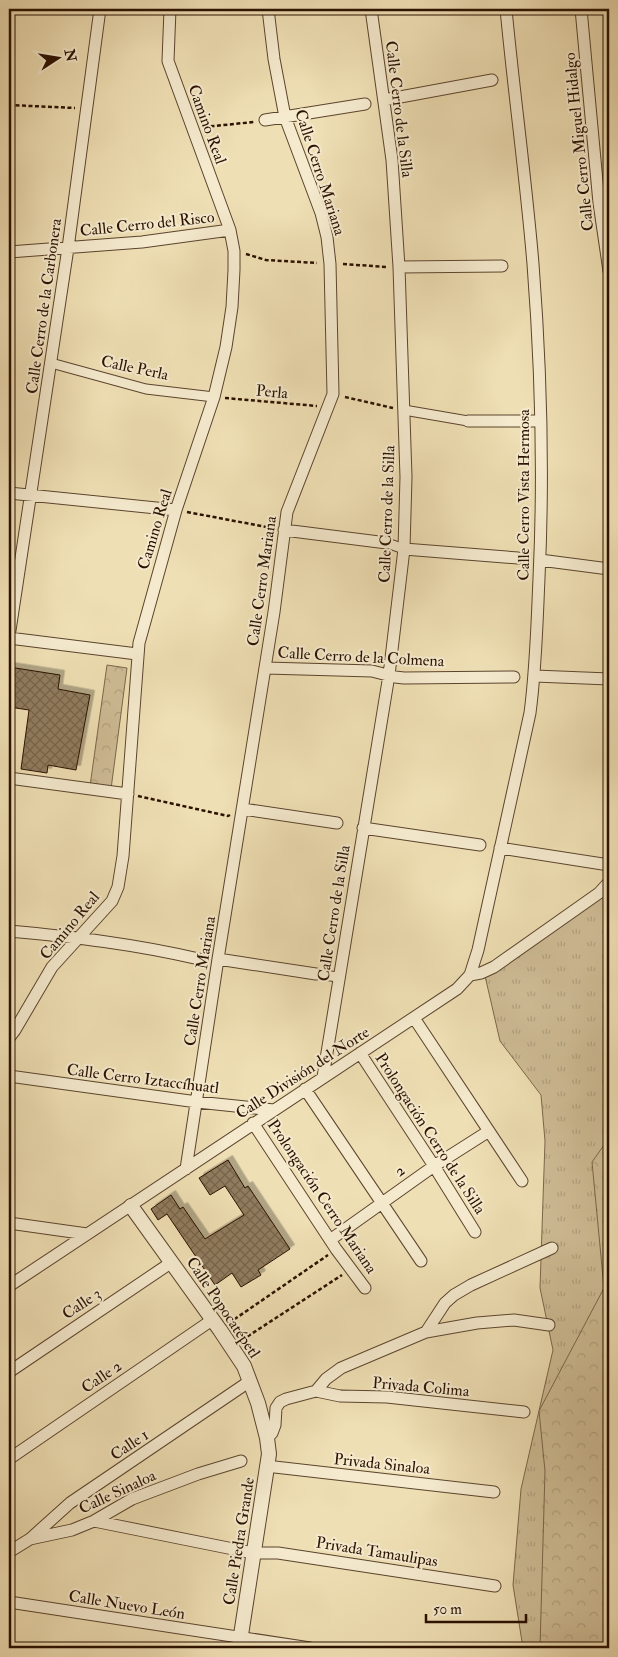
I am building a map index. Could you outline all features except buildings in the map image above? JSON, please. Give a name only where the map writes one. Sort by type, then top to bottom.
[{"type":"street","name":"Calle Cerro de la Carbonera","points":[[9,637],[68,248],[100,9]]},
{"type":"street","name":"Camino Real","points":[[9,1038],[52,967],[112,901],[118,887],[123,856],[137,654],[142,629],[176,510],[214,397],[226,347],[232,307],[234,251],[230,230],[168,61],[170,9]]},
{"type":"street","name":"Calle Cerro Mariana","points":[[186,1169],[218,959],[266,668],[287,512],[333,394],[330,264],[327,237],[285,117],[274,59],[268,9]]},
{"type":"street","name":"Calle Cerro de la Silla","points":[[323,1077],[389,675],[404,549],[406,477],[399,267],[392,160],[371,9]]},
{"type":"street","name":"Calle Cerro Vista Hermosa","points":[[470,975],[478,950],[530,713],[535,676],[540,560],[542,482],[537,327],[533,263],[506,9]]},
{"type":"street","name":"Calle Cerro Miguel Hidalgo","points":[[581,9],[599,202],[609,271]]},
{"type":"street","points":[[384,100],[492,80]]},
{"type":"street","points":[[265,120],[365,104]]},
{"type":"street","name":"Calle Cerro del Risco","points":[[9,252],[142,242],[230,230]]},
{"type":"street","points":[[399,267],[502,266]]},
{"type":"street","name":"Calle Perla","points":[[51,364],[146,389],[214,397]]},
{"type":"street","points":[[404,410],[468,421],[540,420]]},
{"type":"street","points":[[9,493],[176,510]]},
{"type":"street","points":[[284,530],[386,543],[404,549],[518,558]]},
{"type":"street","points":[[540,560],[609,569]]},
{"type":"street","points":[[9,637],[137,654]]},
{"type":"street","name":"Calle Cerro de la Colmena","points":[[266,668],[372,671],[404,678],[514,677]]},
{"type":"street","points":[[535,676],[609,679]]},
{"type":"street","points":[[9,778],[128,794]]},
{"type":"street","points":[[243,809],[337,823]]},
{"type":"street","points":[[363,828],[480,845]]},
{"type":"street","points":[[500,848],[609,865]]},
{"type":"street","name":"Calle División del Norte","points":[[9,1286],[457,989],[470,975],[482,974],[494,967],[599,893],[609,882]]},
{"type":"street","points":[[9,931],[78,937],[155,949],[199,959]]},
{"type":"street","points":[[218,959],[338,977]]},
{"type":"street","points":[[414,1018],[522,1181]]},
{"type":"street","name":"Prolongación Cerro de la Silla","points":[[360,1053],[475,1232]]},
{"type":"street","name":"Calle Cerro Iztaccíhuatl","points":[[9,1076],[197,1102],[274,1110]]},
{"type":"street","points":[[305,1089],[422,1261]]},
{"type":"street","name":"Prolongación Cerro Mariana","points":[[253,1123],[333,1244],[366,1288]]},
{"type":"street","name":"2","points":[[333,1244],[382,1202],[489,1131]]},
{"type":"street","name":"Calle Popocatépetl","points":[[131,1206],[244,1366],[267,1438]]},
{"type":"street","points":[[9,1223],[87,1234]]},
{"type":"street","points":[[426,1332],[445,1303],[454,1295],[471,1285],[552,1248]]},
{"type":"street","name":"Calle 3","points":[[9,1372],[172,1262]]},
{"type":"street","points":[[267,1438],[272,1433],[275,1425],[277,1405],[286,1399],[316,1391],[326,1379],[341,1368],[426,1332],[477,1323],[514,1320],[549,1325]]},
{"type":"street","name":"Calle 2","points":[[9,1458],[216,1325]]},
{"type":"street","name":"Calle 1","points":[[30,1539],[70,1503],[250,1381]]},
{"type":"street","name":"Privada Colima","points":[[316,1391],[340,1396],[387,1397],[524,1412]]},
{"type":"street","name":"Calle Piedra Grande","points":[[240,1643],[269,1454],[267,1438]]},
{"type":"street","name":"Calle Sinaloa","points":[[9,1552],[30,1539],[72,1530],[94,1521],[132,1499],[198,1474],[241,1462]]},
{"type":"street","name":"Privada Sinaloa","points":[[266,1466],[494,1492]]},
{"type":"street","name":"Privada Tamaulipas","points":[[94,1521],[254,1553],[278,1553],[495,1586]]},
{"type":"street","name":"Calle Nuevo León","points":[[9,1602],[240,1643],[310,1648]]},
{"type":"path","points":[[9,105],[87,108]]},
{"type":"path","points":[[191,128],[265,120]]},
{"type":"path","points":[[234,251],[266,260],[399,267]]},
{"type":"path","points":[[333,394],[404,410]]},
{"type":"path","name":"Perla","points":[[214,397],[328,407]]},
{"type":"path","points":[[176,510],[284,530]]},
{"type":"path","points":[[128,794],[228,816],[243,809]]},
{"type":"path","points":[[216,1325],[333,1244]]},
{"type":"path","points":[[232,1347],[351,1269]]},
{"type":"green space","points":[[107,665],[127,668],[111,789],[90,786]]},
{"type":"green space","points":[[609,880],[609,1648],[523,1648],[513,1585],[521,1489],[553,1350],[540,1288],[545,1141],[541,1095],[500,1041],[485,976]]},
{"type":"green space","points":[[609,1138],[609,1648],[540,1648],[545,1471],[539,1411],[604,1288],[592,1162]]}]
